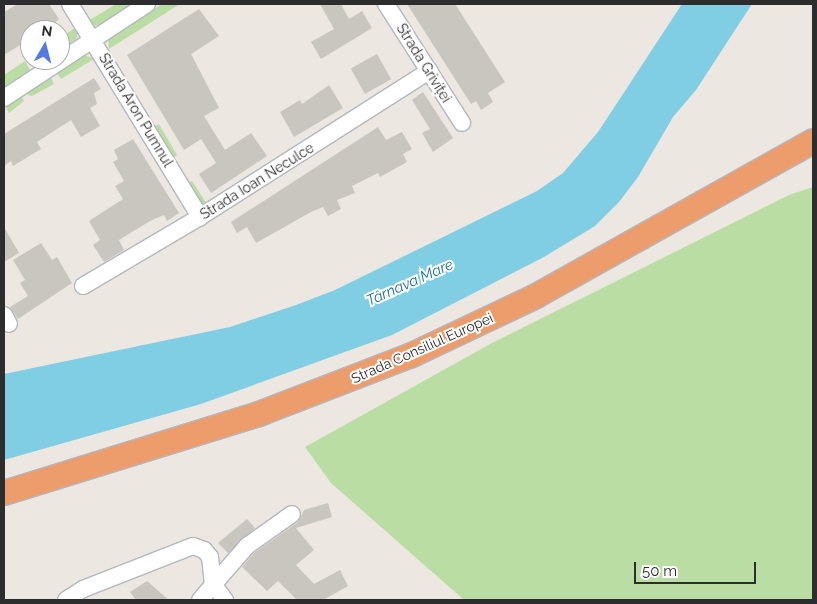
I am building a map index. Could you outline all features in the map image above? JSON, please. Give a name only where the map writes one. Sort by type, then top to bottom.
[{"type":"highway","name":"Strada Consiliul Europei","points":[[4,493],[259,414],[412,355],[553,287],[813,141]]},
{"type":"street","name":"Strada Aron Pumnul","points":[[70,4],[200,217]]},
{"type":"street","points":[[4,98],[92,38],[148,4]]},
{"type":"street","name":"Strada Griviței","points":[[386,4],[462,123]]},
{"type":"street","name":"Strada Ioan Neculce","points":[[83,286],[200,217],[429,71]]},
{"type":"street","points":[[200,600],[247,546],[292,514]]},
{"type":"street","points":[[66,600],[83,589],[193,546],[204,550],[210,557],[213,584],[226,600]]},
{"type":"green space","points":[[116,4],[134,4],[101,25],[91,26],[88,21]]},
{"type":"green space","points":[[162,4],[180,4],[109,49],[108,38]]},
{"type":"green space","points":[[75,28],[78,33],[76,39],[70,43],[70,31]]},
{"type":"green space","points":[[82,54],[94,59],[61,79],[56,72],[59,70],[70,70],[70,62]]},
{"type":"green space","points":[[20,64],[20,70],[30,70],[4,87],[4,75]]},
{"type":"green space","points":[[50,76],[54,84],[32,96],[28,95],[26,92]]},
{"type":"green space","points":[[20,94],[24,101],[9,113],[4,104]]},
{"type":"green space","points":[[159,124],[177,155],[174,157],[155,126]]},
{"type":"green space","points":[[192,181],[209,207],[202,205],[189,183]]},
{"type":"green space","points":[[813,187],[813,600],[464,600],[331,483],[305,447],[492,343],[789,195]]},
{"type":"water","name":"Târnava Mare","points":[[682,4],[752,4],[696,90],[673,117],[638,177],[619,202],[595,226],[544,257],[392,335],[201,404],[4,460],[4,374],[230,327],[296,305],[335,290],[537,191],[563,173],[598,132]]},
{"type":"building","points":[[18,4],[49,4],[59,19],[20,20],[20,45],[4,55],[4,12]]},
{"type":"building","points":[[320,4],[341,4],[349,19],[362,11],[372,28],[321,59],[311,42],[334,29]]},
{"type":"building","points":[[407,4],[455,4],[505,82],[488,93],[493,102],[481,110],[476,101],[471,104]]},
{"type":"building","points":[[199,9],[219,36],[191,54],[219,108],[204,116],[225,150],[251,133],[267,156],[211,193],[199,174],[216,163],[201,139],[184,150],[127,55]]},
{"type":"building","points":[[377,54],[391,79],[365,94],[351,69]]},
{"type":"building","points":[[94,78],[101,89],[94,93],[97,104],[90,108],[100,126],[81,137],[71,120],[37,142],[41,149],[13,166],[11,161],[4,166],[4,134]]},
{"type":"building","points":[[329,85],[343,108],[294,137],[280,112],[300,100],[302,104]]},
{"type":"building","points":[[423,92],[453,138],[433,152],[422,133],[430,129],[412,100]]},
{"type":"building","points":[[378,127],[386,140],[402,132],[412,149],[403,154],[407,162],[380,177],[378,173],[352,186],[355,193],[337,200],[341,209],[328,216],[323,207],[256,243],[247,227],[237,233],[231,222]]},
{"type":"building","points":[[133,139],[179,213],[167,221],[164,215],[150,221],[119,240],[124,250],[104,262],[93,245],[100,240],[89,221],[123,199],[115,186],[124,181],[113,162],[118,159],[114,150]]},
{"type":"building","points":[[4,227],[19,253],[4,262]]},
{"type":"building","points":[[41,243],[52,260],[57,257],[72,283],[18,319],[10,307],[28,296],[20,283],[25,280],[13,260]]},
{"type":"building","points":[[328,503],[332,517],[296,528],[314,550],[296,565],[314,584],[340,570],[348,586],[323,600],[297,600],[278,581],[267,591],[242,567],[254,553],[298,522],[304,510]]},
{"type":"building","points":[[247,519],[255,528],[228,553],[218,543]]},
{"type":"building","points":[[147,581],[169,600],[136,600],[130,592]]}]
